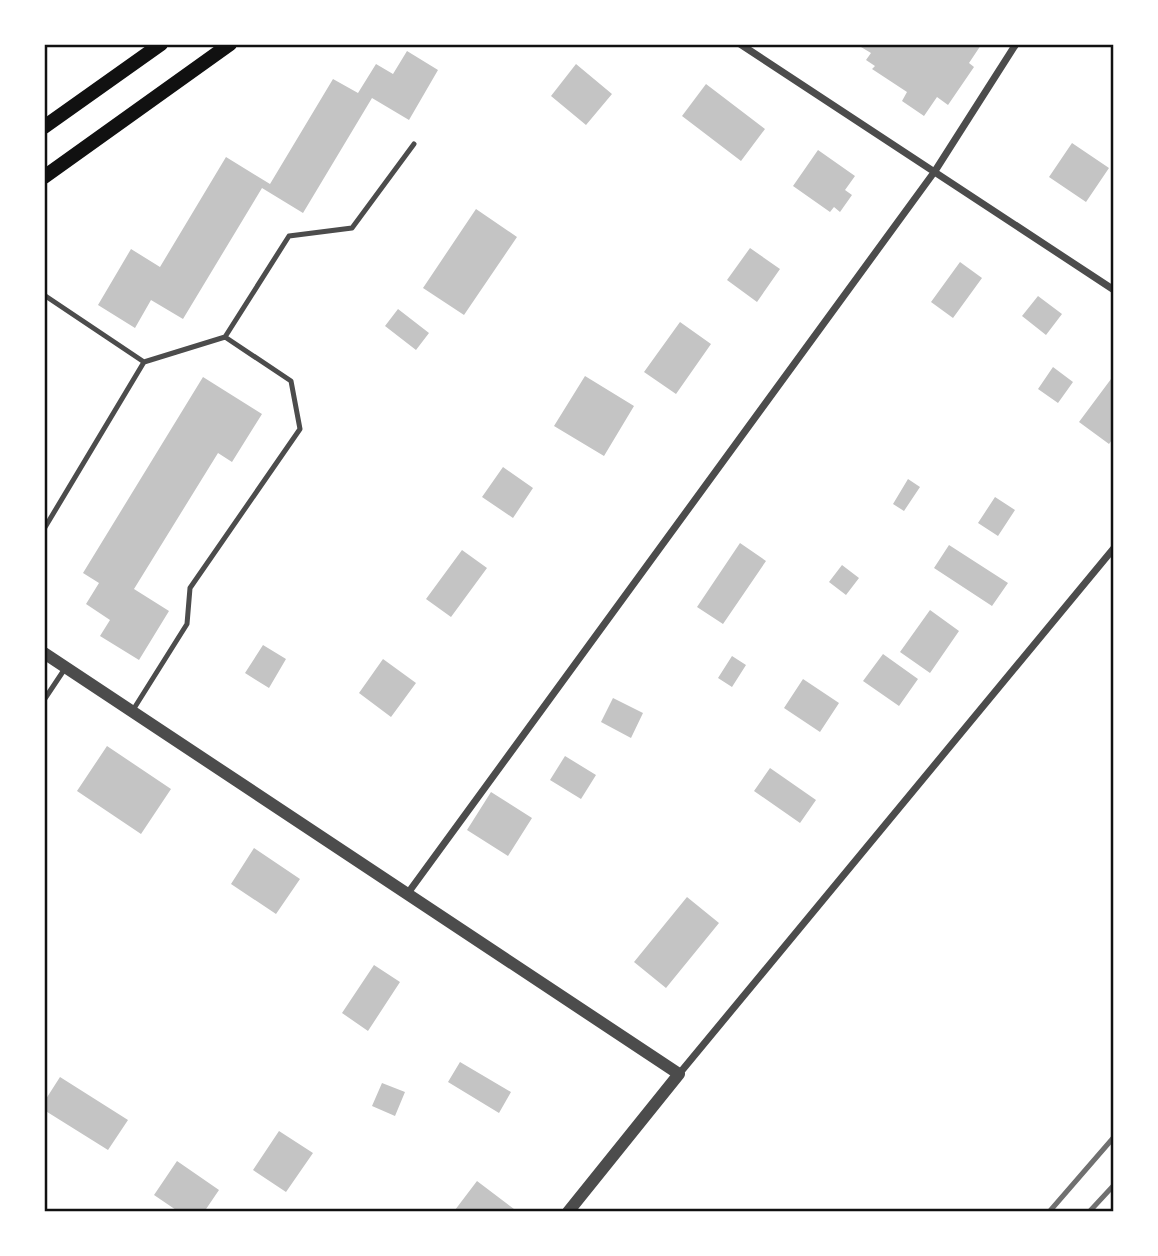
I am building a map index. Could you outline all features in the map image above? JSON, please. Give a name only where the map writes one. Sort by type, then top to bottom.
[{"type":"main road","points":[[44,127],[161,44]]},
{"type":"main road","points":[[44,177],[230,44]]},
{"type":"street","points":[[740,44],[1114,290]]},
{"type":"street","points":[[408,892],[935,171],[1016,44]]},
{"type":"street","points":[[568,1212],[1114,548]]},
{"type":"street","points":[[44,653],[679,1074]]},
{"type":"lane","points":[[44,529],[144,362],[225,337],[289,236],[352,228],[414,144]]},
{"type":"lane","points":[[44,295],[144,362]]},
{"type":"lane","points":[[132,710],[187,624],[190,588],[300,429],[291,381],[225,337]]},
{"type":"lane","points":[[44,700],[66,667]]},
{"type":"building","points":[[856,44],[981,45],[969,63],[974,67],[948,105],[937,97],[924,116],[902,101],[907,92],[872,69],[875,66],[866,60],[871,53]]},
{"type":"building","points":[[407,51],[438,70],[409,120],[372,98],[303,213],[262,188],[183,319],[151,300],[135,328],[98,305],[131,249],[160,267],[226,157],[270,184],[333,79],[358,93],[376,64],[393,74]]},
{"type":"building","points":[[576,64],[612,94],[586,125],[551,96]]},
{"type":"building","points":[[706,84],[765,129],[741,161],[682,116]]},
{"type":"building","points":[[1072,143],[1109,168],[1086,202],[1049,177]]},
{"type":"building","points":[[818,150],[855,176],[845,190],[852,195],[840,212],[834,207],[830,212],[793,186]]},
{"type":"building","points":[[476,209],[517,237],[464,315],[423,288]]},
{"type":"building","points":[[750,248],[780,269],[757,302],[727,280]]},
{"type":"building","points":[[960,262],[982,278],[953,318],[931,302]]},
{"type":"building","points":[[1038,296],[1062,314],[1046,335],[1022,316]]},
{"type":"building","points":[[398,309],[429,333],[416,350],[385,326]]},
{"type":"building","points":[[680,322],[711,344],[676,394],[644,372]]},
{"type":"building","points":[[1053,367],[1073,382],[1058,403],[1038,389]]},
{"type":"building","points":[[1114,375],[1114,437],[1109,444],[1079,422]]},
{"type":"building","points":[[585,376],[634,406],[604,456],[554,426]]},
{"type":"building","points":[[203,377],[262,414],[232,462],[218,453],[134,589],[169,611],[139,660],[100,636],[110,620],[86,604],[99,583],[83,573]]},
{"type":"building","points":[[503,467],[533,488],[513,518],[482,497]]},
{"type":"building","points":[[908,479],[920,487],[904,511],[893,504]]},
{"type":"building","points":[[995,497],[1015,510],[998,536],[978,523]]},
{"type":"building","points":[[740,543],[766,561],[723,624],[697,607]]},
{"type":"building","points":[[949,545],[1008,583],[992,606],[934,568]]},
{"type":"building","points":[[462,550],[487,568],[451,617],[426,599]]},
{"type":"building","points":[[842,565],[859,578],[846,595],[829,582]]},
{"type":"building","points":[[930,610],[959,631],[930,673],[900,652]]},
{"type":"building","points":[[263,645],[286,659],[269,688],[245,673]]},
{"type":"building","points":[[883,654],[918,679],[899,706],[863,681]]},
{"type":"building","points":[[732,656],[746,665],[732,687],[718,678]]},
{"type":"building","points":[[383,659],[416,683],[391,717],[359,693]]},
{"type":"building","points":[[803,679],[839,703],[820,732],[784,708]]},
{"type":"building","points":[[613,698],[643,713],[631,738],[601,722]]},
{"type":"building","points":[[107,746],[171,789],[141,834],[77,791]]},
{"type":"building","points":[[565,756],[596,775],[581,799],[550,780]]},
{"type":"building","points":[[770,768],[816,800],[800,823],[754,791]]},
{"type":"building","points":[[491,792],[532,818],[508,856],[467,830]]},
{"type":"building","points":[[254,848],[300,879],[276,914],[231,884]]},
{"type":"building","points":[[687,897],[719,923],[666,988],[634,962]]},
{"type":"building","points":[[374,965],[400,982],[368,1031],[342,1013]]},
{"type":"building","points":[[460,1062],[511,1092],[499,1113],[448,1082]]},
{"type":"building","points":[[60,1077],[128,1120],[108,1150],[44,1110],[44,1102]]},
{"type":"building","points":[[382,1083],[405,1092],[395,1116],[372,1106]]},
{"type":"building","points":[[279,1131],[313,1153],[286,1192],[253,1170]]},
{"type":"building","points":[[177,1161],[219,1190],[204,1212],[179,1212],[154,1195]]},
{"type":"building","points":[[477,1181],[514,1209],[512,1212],[455,1210]]},
{"type":"railway","points":[[1049,1212],[1114,1137]]},
{"type":"railway","points":[[1089,1212],[1114,1185]]}]
